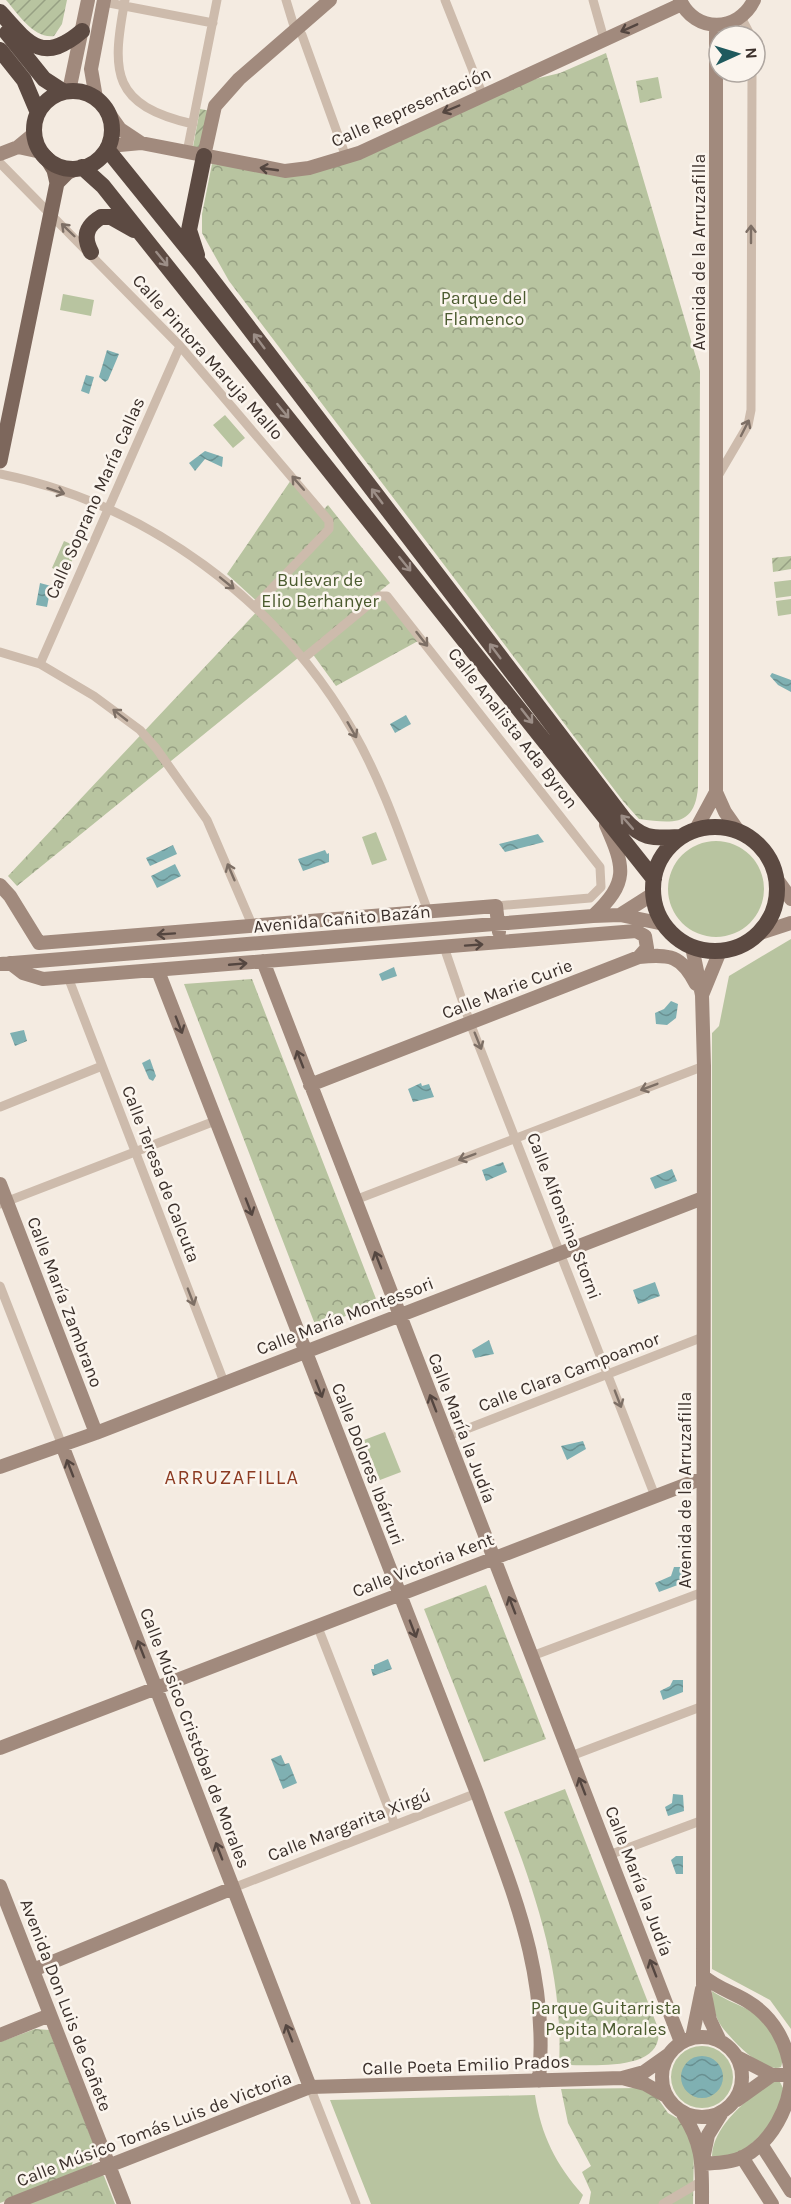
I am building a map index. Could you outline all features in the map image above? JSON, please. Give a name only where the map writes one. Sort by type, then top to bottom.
[{"type":"highway","points":[[0,12],[29,42],[46,49],[69,43],[82,31]]},
{"type":"highway","points":[[0,24],[44,79],[67,91]]},
{"type":"highway","points":[[0,50],[24,81],[38,113]]},
{"type":"highway","points":[[80,168],[97,161],[108,147],[112,131],[110,115],[96,98],[81,91],[67,91],[49,99],[38,113],[35,133],[44,154],[61,166],[80,168],[98,179],[525,714],[653,887],[664,924],[677,938],[692,946],[720,951],[750,941],[766,925],[774,908],[776,878],[768,856],[753,839],[739,832],[712,826],[696,829],[680,837],[666,850],[653,887]]},
{"type":"highway","points":[[108,147],[624,819],[635,831],[651,838],[680,837]]},
{"type":"highway","points":[[200,264],[189,230],[204,156]]},
{"type":"highway","points":[[91,252],[86,237],[87,230],[92,222],[101,217],[121,222],[144,237]]},
{"type":"main road","points":[[67,91],[88,0]]},
{"type":"main road","points":[[204,156],[215,105],[239,79],[330,0]]},
{"type":"main road","points":[[721,24],[741,17],[754,0]]},
{"type":"main road","points":[[96,98],[91,69],[104,1]]},
{"type":"main road","points":[[681,2],[697,20],[712,24]]},
{"type":"main road","name":"Calle Representación","points":[[108,147],[141,143],[285,171],[309,168],[346,157],[483,96],[681,2]]},
{"type":"main road","name":"Avenida de la Arruzafilla","points":[[716,84],[716,792],[725,812],[739,832]]},
{"type":"main road","name":"Calle Representación","points":[[110,115],[120,129],[141,143]]},
{"type":"main road","points":[[0,154],[18,147],[35,133]]},
{"type":"main road","points":[[0,461],[57,183],[54,170],[44,154],[18,147]]},
{"type":"main road","points":[[57,183],[68,172],[80,168]]},
{"type":"main road","name":"Avenida de la Arruzafilla","points":[[696,829],[716,792]]},
{"type":"main road","points":[[593,916],[613,898],[619,885],[621,866],[617,850],[601,814]]},
{"type":"main road","points":[[776,878],[791,899]]},
{"type":"main road","name":"Avenida Cañito Bazán","points":[[0,885],[24,917],[35,940],[42,943],[496,906]]},
{"type":"main road","points":[[620,915],[653,887]]},
{"type":"main road","points":[[496,906],[499,943]]},
{"type":"main road","name":"Avenida Cañito Bazán","points":[[5,964],[593,916],[620,915],[664,924]]},
{"type":"main road","points":[[757,934],[791,923]]},
{"type":"main road","points":[[204,931],[188,949],[207,966]]},
{"type":"main road","name":"Avenida Cañito Bazán","points":[[5,964],[43,979],[636,932],[645,936],[647,942],[647,948],[639,957]]},
{"type":"main road","name":"Avenida de la Arruzafilla","points":[[692,946],[702,995],[704,1066],[703,1980],[710,2020],[720,2041]]},
{"type":"main road","name":"Avenida de la Arruzafilla","points":[[702,995],[720,951]]},
{"type":"main road","name":"Calle Marie Curie","points":[[310,1085],[639,957],[664,954],[679,960],[688,969],[702,995]]},
{"type":"main road","name":"Calle María la Judía","points":[[262,962],[609,1855],[687,2040]]},
{"type":"main road","name":"Calle Dolores Ibárruri","points":[[158,970],[477,1793],[521,1916],[534,1962],[541,2004],[539,2081]]},
{"type":"main road","name":"Calle María Zambrano","points":[[0,1184],[3,1203],[96,1432]]},
{"type":"main road","name":"Calle María Montessori","points":[[0,1467],[703,1198]]},
{"type":"main road","name":"Calle Músico Cristóbal de Morales","points":[[62,1445],[310,2087]]},
{"type":"main road","name":"Calle Victoria Kent","points":[[0,1748],[703,1478]]},
{"type":"main road","name":"Avenida Don Luis de Cañete","points":[[0,1886],[124,2204]]},
{"type":"main road","points":[[33,1970],[233,1888]]},
{"type":"main road","points":[[702,2164],[742,2157],[761,2144],[783,2113],[791,2075],[787,2051],[771,2022],[755,2006],[703,1980]]},
{"type":"main road","name":"Avenida de la Arruzafilla","points":[[687,2040],[703,1980]]},
{"type":"main road","points":[[0,2036],[50,2015]]},
{"type":"main road","points":[[702,2204],[702,2164],[696,2133],[683,2114],[666,2096],[662,2082],[662,2068],[668,2055],[687,2040],[705,2037],[720,2041],[737,2057],[772,2075],[791,2075]]},
{"type":"main road","name":"Calle Poeta Emilio Prados","points":[[310,2087],[622,2078],[644,2072],[668,2055]]},
{"type":"main road","points":[[735,2101],[743,2079],[737,2057]]},
{"type":"main road","points":[[702,2164],[708,2135],[721,2114],[735,2101],[772,2075]]},
{"type":"main road","name":"Calle Poeta Emilio Prados","points":[[622,2078],[645,2084],[666,2096]]},
{"type":"main road","name":"Calle Músico Tomás Luis de Victoria","points":[[11,2204],[310,2087]]},
{"type":"main road","points":[[683,2114],[696,2118],[708,2118],[721,2114]]},
{"type":"main road","points":[[761,2144],[791,2191]]},
{"type":"main road","points":[[742,2157],[772,2204]]},
{"type":"street","points":[[187,152],[217,0]]},
{"type":"street","points":[[286,0],[296,28],[302,35],[346,157]]},
{"type":"street","points":[[445,0],[483,96]]},
{"type":"street","points":[[593,0],[604,39]]},
{"type":"street","points":[[104,1],[125,3],[213,23]]},
{"type":"street","points":[[125,3],[116,57],[125,87],[134,100],[149,110],[164,117],[193,124]]},
{"type":"street","points":[[741,17],[745,24]]},
{"type":"street","name":"Avenida de la Arruzafilla","points":[[717,478],[748,424],[751,410],[752,84]]},
{"type":"street","points":[[197,102],[215,105]]},
{"type":"street","name":"Calle Pintora Maruja Mallo","points":[[0,163],[91,252],[180,346],[324,513],[330,524],[329,529],[255,606]]},
{"type":"street","name":"Calle Soprano María Callas","points":[[40,664],[180,346]]},
{"type":"street","points":[[0,474],[70,495],[108,510],[170,541],[255,606],[303,658],[353,732],[391,813],[428,911]]},
{"type":"street","name":"Calle Analista Ada Byron","points":[[303,658],[379,596],[385,595],[596,860],[603,876],[601,887]]},
{"type":"street","points":[[0,652],[40,664],[117,712],[140,730],[171,765],[207,820],[253,927]]},
{"type":"street","name":"Avenida Cañito Bazán","points":[[496,906],[584,900],[595,895],[601,887]]},
{"type":"street","name":"Calle Alfonsina Storni","points":[[444,947],[470,1023],[517,1138],[655,1496]]},
{"type":"street","name":"Calle Teresa de Calcuta","points":[[68,977],[224,1382]]},
{"type":"street","points":[[0,1107],[102,1066]]},
{"type":"street","points":[[355,1200],[704,1066]]},
{"type":"street","points":[[3,1203],[136,1154],[215,1121]]},
{"type":"street","name":"Calle Músico Cristóbal de Morales","points":[[0,1286],[62,1445]]},
{"type":"street","name":"Calle Clara Campoamor","points":[[446,1437],[704,1338]]},
{"type":"street","points":[[532,1656],[703,1592]]},
{"type":"street","points":[[317,1625],[395,1826]]},
{"type":"street","points":[[571,1756],[703,1706]]},
{"type":"street","name":"Calle Margarita Xirgú","points":[[233,1888],[477,1793]]},
{"type":"street","points":[[609,1855],[703,1820]]},
{"type":"street","name":"Calle Músico Cristóbal de Morales","points":[[310,2087],[356,2204]]},
{"type":"street","points":[[663,2204],[702,2181]]},
{"type":"green space","points":[[6,0],[67,0],[62,24],[54,36],[47,36],[33,30]]},
{"type":"green space","name":"Parque del Flamenco","points":[[606,53],[700,371],[698,787],[692,810],[679,820],[671,821],[639,819],[623,801],[229,281],[202,233],[202,214],[212,164],[308,171],[535,79],[560,73]]},
{"type":"green space","points":[[658,77],[662,98],[640,103],[636,81]]},
{"type":"green space","points":[[200,109],[211,111],[205,149],[193,147]]},
{"type":"green space","points":[[63,294],[94,300],[91,316],[60,310]]},
{"type":"green space","points":[[225,415],[245,438],[233,448],[213,425]]},
{"type":"green space","name":"Bulevar de Elio Berhanyer","points":[[291,480],[320,513],[328,505],[390,583],[380,591],[418,641],[336,686],[309,649],[17,886],[8,876],[262,606],[227,574]]},
{"type":"green space","points":[[64,541],[78,547],[66,574],[52,568]]},
{"type":"green space","points":[[791,556],[791,569],[773,572],[772,558]]},
{"type":"green space","points":[[791,580],[791,596],[776,598],[774,582]]},
{"type":"green space","points":[[791,599],[791,614],[778,616],[776,601]]},
{"type":"green space","points":[[376,832],[387,860],[372,865],[362,837]]},
{"type":"green space","points":[[716,841],[734,844],[750,855],[761,871],[764,889],[761,907],[750,923],[734,934],[716,937],[698,934],[682,923],[671,907],[668,889],[671,871],[682,855],[698,844]]},
{"type":"green space","points":[[791,939],[791,2029],[770,2000],[712,1969],[712,1033],[719,1026],[729,976]]},
{"type":"green space","points":[[252,979],[378,1304],[316,1327],[184,984]]},
{"type":"green space","points":[[385,1432],[401,1472],[380,1480],[364,1440]]},
{"type":"green space","points":[[486,1585],[546,1739],[484,1762],[424,1609]]},
{"type":"green space","name":"Parque Guitarrista Pepita Morales","points":[[565,1789],[658,2028],[657,2043],[650,2053],[638,2060],[605,2065],[559,2065],[557,1999],[552,1967],[537,1905],[504,1812]]},
{"type":"green space","points":[[712,1991],[749,2010],[764,2022],[771,2031],[779,2050],[782,2058],[781,2067],[766,2066],[757,2061],[733,2040],[717,2019]]},
{"type":"green space","points":[[35,2029],[49,2030],[96,2150],[91,2168],[0,2203],[0,2042]]},
{"type":"green space","points":[[702,2046],[719,2051],[724,2055],[728,2060],[733,2077],[728,2094],[724,2099],[719,2103],[702,2108],[685,2103],[680,2099],[676,2094],[671,2077],[676,2060],[680,2055],[685,2051]]},
{"type":"green space","points":[[773,2082],[780,2082],[783,2088],[781,2102],[774,2119],[759,2136],[740,2151],[721,2158],[712,2156],[714,2145],[725,2123],[743,2104]]},
{"type":"green space","points":[[641,2088],[654,2093],[668,2113],[684,2122],[694,2144],[693,2204],[589,2204],[591,2192],[582,2172],[591,2166],[568,2123],[561,2089]]},
{"type":"green space","points":[[535,2095],[541,2123],[551,2149],[573,2184],[583,2195],[579,2204],[371,2204],[330,2100]]},
{"type":"green space","points":[[100,2173],[104,2176],[115,2204],[25,2204]]},
{"type":"water","points":[[107,350],[119,354],[105,382],[99,377]]},
{"type":"water","points":[[86,375],[94,377],[89,394],[81,391]]},
{"type":"water","points":[[205,451],[223,457],[222,467],[205,459],[195,471],[189,463]]},
{"type":"water","points":[[40,583],[51,586],[47,607],[36,605]]},
{"type":"water","points":[[772,673],[791,680],[791,692],[778,685],[770,676]]},
{"type":"water","points":[[406,715],[411,724],[395,733],[390,724]]},
{"type":"water","points":[[538,834],[544,842],[505,852],[499,844]]},
{"type":"water","points":[[173,845],[177,854],[150,866],[146,858]]},
{"type":"water","points":[[325,850],[327,854],[329,853],[329,862],[303,871],[298,859]]},
{"type":"water","points":[[175,864],[181,876],[157,888],[151,876]]},
{"type":"water","points":[[394,967],[397,976],[382,981],[379,974]]},
{"type":"water","points":[[671,1001],[678,1004],[676,1018],[667,1025],[656,1024],[655,1013],[664,1009]]},
{"type":"water","points":[[24,1030],[27,1041],[15,1046],[10,1033]]},
{"type":"water","points":[[150,1059],[156,1076],[153,1081],[149,1079],[142,1063]]},
{"type":"water","points":[[421,1083],[422,1086],[429,1084],[434,1097],[413,1102],[408,1089]]},
{"type":"water","points":[[503,1162],[507,1172],[486,1181],[482,1170]]},
{"type":"water","points":[[672,1169],[677,1181],[655,1189],[650,1178]]},
{"type":"water","points":[[655,1282],[660,1296],[638,1304],[633,1290]]},
{"type":"water","points":[[489,1340],[494,1354],[475,1358],[472,1350]]},
{"type":"water","points":[[583,1441],[586,1449],[567,1460],[561,1446]]},
{"type":"water","points":[[674,1567],[684,1567],[683,1583],[659,1592],[655,1583],[671,1576]]},
{"type":"water","points":[[388,1659],[392,1669],[373,1676],[371,1669],[374,1669],[374,1665]]},
{"type":"water","points":[[673,1680],[683,1680],[683,1692],[663,1700],[660,1691],[670,1686]]},
{"type":"water","points":[[281,1755],[285,1764],[289,1763],[297,1783],[283,1789],[271,1759]]},
{"type":"water","points":[[673,1794],[683,1795],[684,1811],[668,1816],[665,1807],[672,1803]]},
{"type":"water","points":[[676,1856],[683,1856],[683,1874],[676,1874],[671,1860]]},
{"type":"water","points":[[702,2056],[710,2057],[717,2062],[722,2069],[722,2085],[717,2092],[710,2097],[702,2098],[694,2097],[687,2092],[682,2085],[681,2077],[682,2069],[687,2062],[694,2057]]},
{"type":"district","name":"ARRUZAFILLA","points":[[232,1477]]}]
